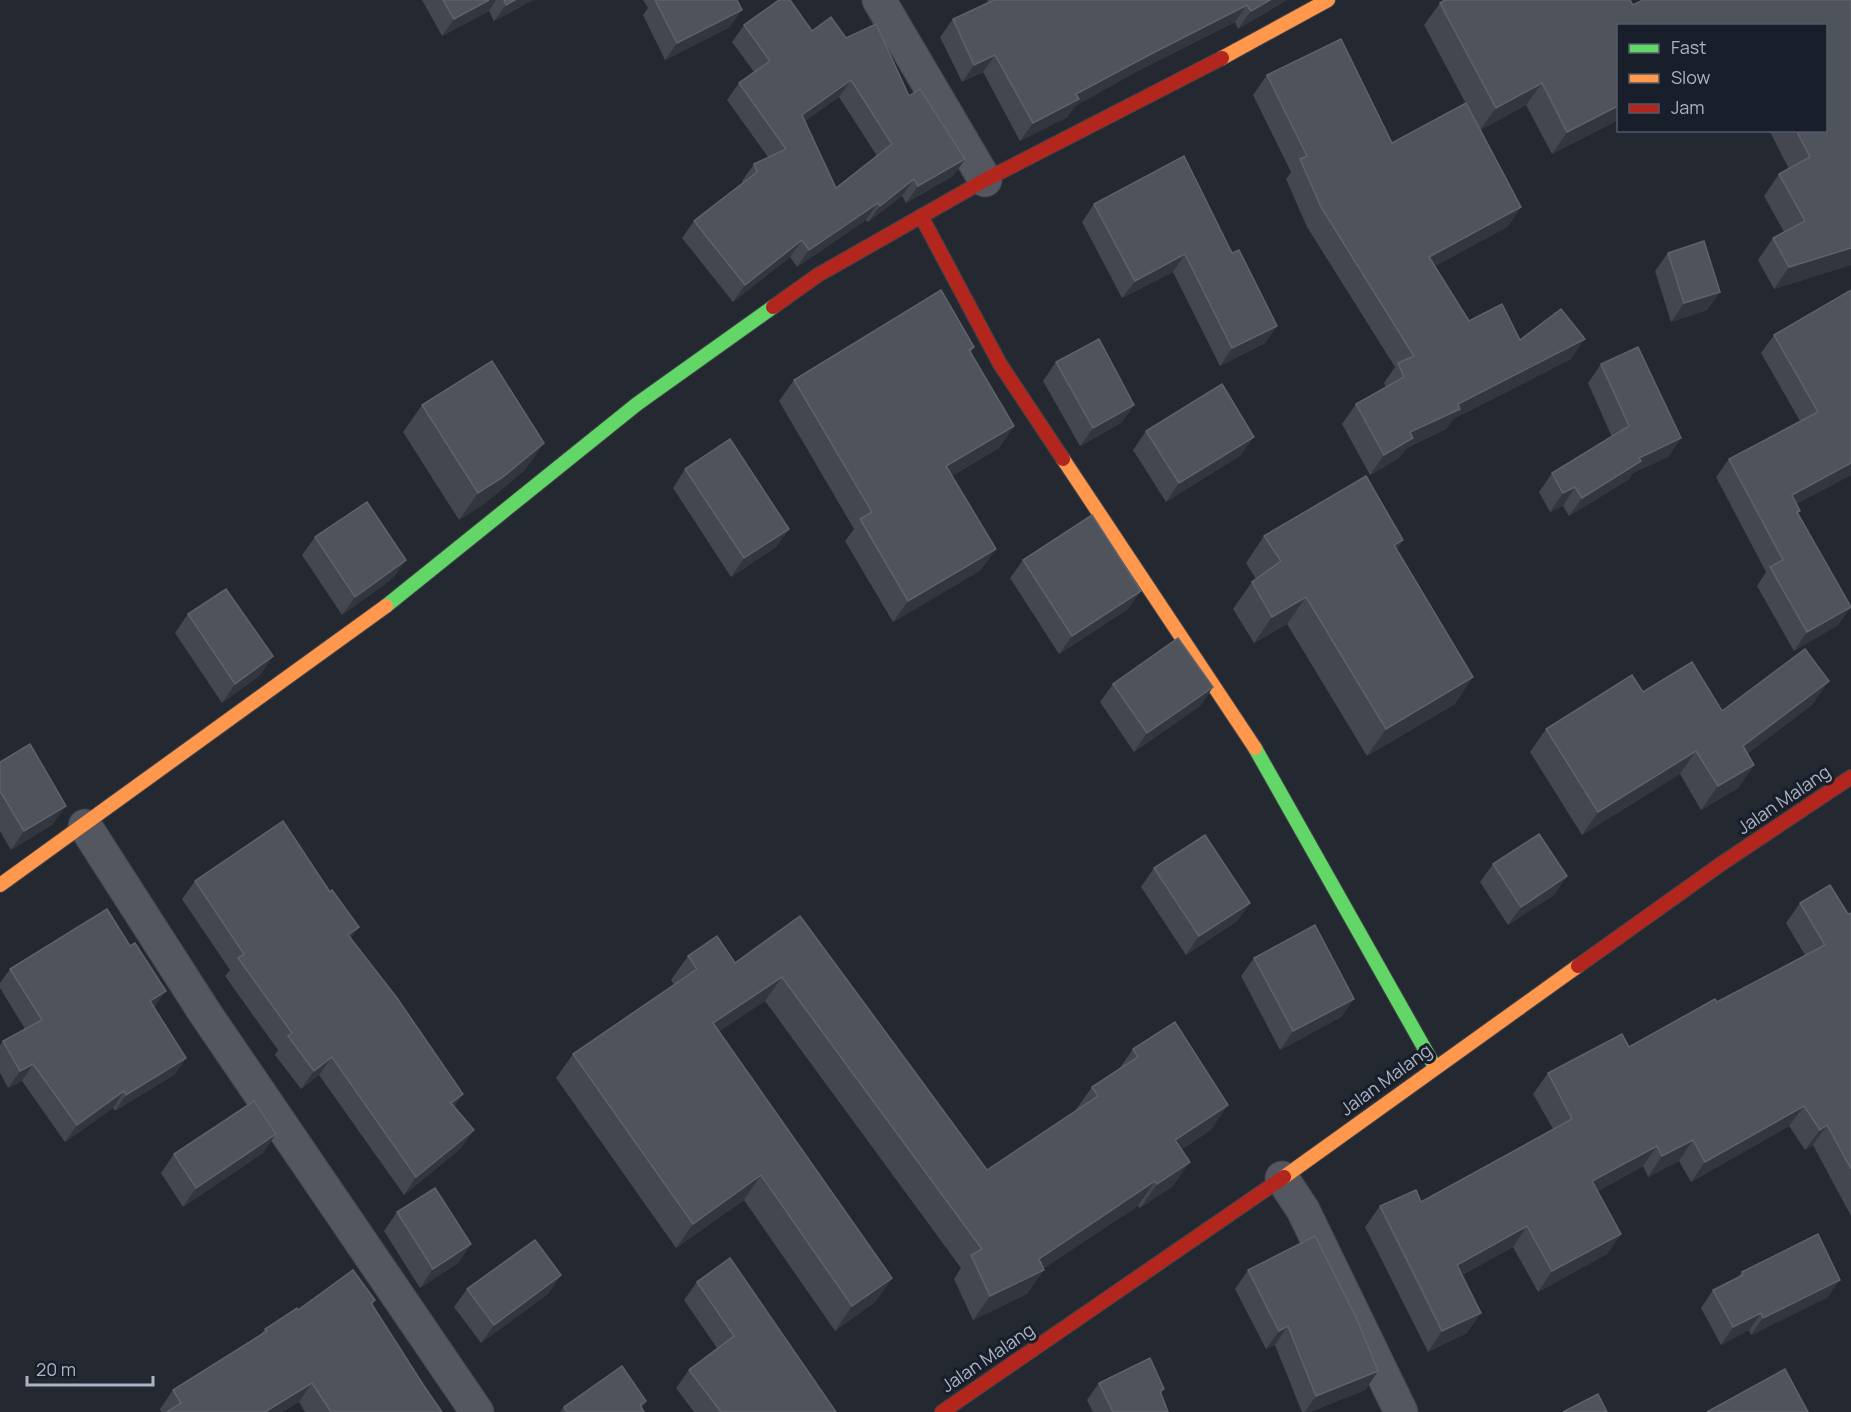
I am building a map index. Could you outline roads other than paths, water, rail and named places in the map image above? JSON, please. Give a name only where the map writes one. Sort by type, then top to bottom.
[{"type":"street","points":[[879,0],[985,180]]},
{"type":"street","points":[[0,885],[85,826],[404,593],[637,404],[818,275],[985,180],[1260,38],[1328,0]]},
{"type":"street","points":[[921,216],[1000,364],[1260,756],[1435,1067]]},
{"type":"street","name":"Jalan Malang","points":[[942,1412],[1282,1179],[1435,1067],[1721,864],[1851,777]]},
{"type":"street","points":[[85,826],[205,1013],[477,1412]]},
{"type":"street","points":[[1282,1179],[1303,1210],[1401,1412]]}]
